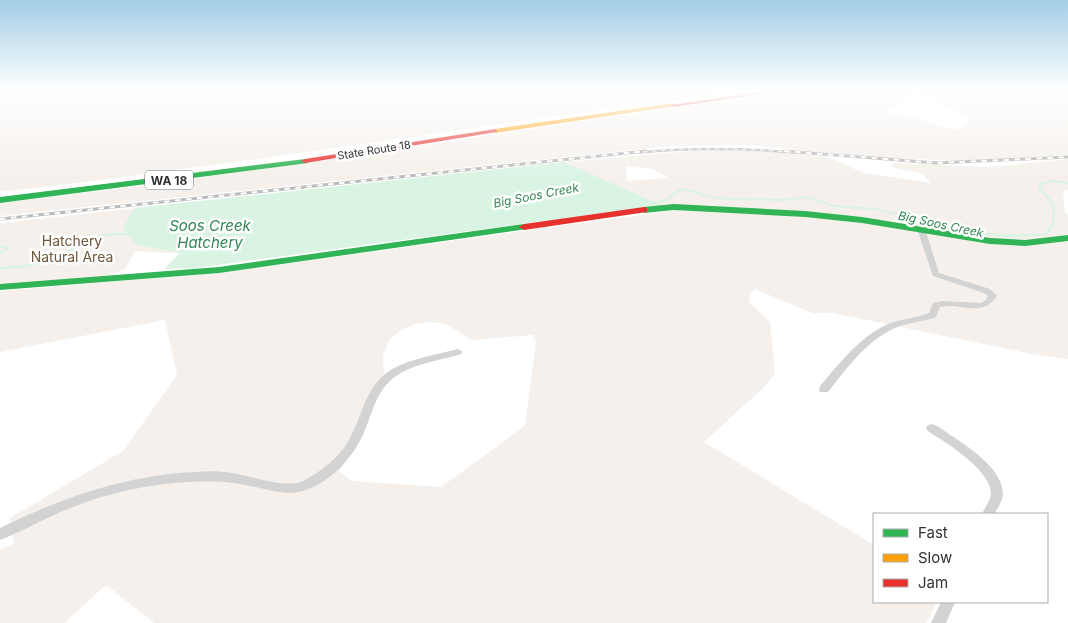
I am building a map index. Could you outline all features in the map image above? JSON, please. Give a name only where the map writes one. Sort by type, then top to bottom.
[{"type":"main road","name":"State Route 18","points":[[0,194],[237,166],[532,120]]},
{"type":"main road","name":"State Route 18","points":[[0,200],[263,168],[568,120]]},
{"type":"main road","points":[[0,287],[219,270],[605,215],[674,207],[800,214],[921,229],[1005,242],[1025,243],[1068,238]]},
{"type":"street","points":[[824,389],[872,336],[897,324],[920,321],[932,315],[936,304],[942,302],[980,306],[989,303],[993,298],[994,296],[987,291],[936,274],[921,229]]},
{"type":"street","points":[[0,534],[70,502],[154,480],[226,477],[272,486],[302,488],[328,472],[353,443],[372,400],[387,378],[404,368],[458,352]]},
{"type":"street","points":[[932,428],[980,464],[992,478],[996,485],[997,495],[988,513]]},
{"type":"street","points":[[938,623],[948,603]]},
{"type":"green space","points":[[0,120],[532,120],[187,169],[0,192]]},
{"type":"green space","points":[[593,120],[920,120],[958,130],[971,120],[1068,120],[1068,155],[962,161],[872,157],[746,145],[670,146],[0,216],[0,203],[166,183]]},
{"type":"green space","name":"Hatchery Natural Area","points":[[703,150],[768,151],[827,157],[864,173],[931,183],[922,173],[892,167],[893,163],[990,167],[1068,159],[1068,190],[1063,190],[1065,213],[1068,214],[1068,235],[1022,241],[989,239],[861,218],[673,206],[604,213],[582,193],[215,251],[166,253],[135,251],[125,269],[95,281],[0,285],[0,223],[563,162]],"holes":[[[626,166],[653,169],[668,178],[627,181]]]},
{"type":"green space","points":[[676,210],[769,214],[838,219],[990,242],[1042,244],[1068,241],[1068,359],[1032,354],[833,313],[812,313],[755,289],[749,297],[749,302],[770,322],[775,373],[763,388],[704,442],[873,544],[873,603],[936,603],[926,623],[154,623],[106,585],[64,623],[0,623],[0,550],[14,543],[10,518],[123,451],[177,375],[165,320],[0,352],[0,291],[218,273]],"holes":[[[430,322],[446,324],[472,340],[532,335],[536,341],[525,426],[441,487],[351,481],[339,471],[384,385],[383,355],[389,340],[401,330],[415,324]]]},
{"type":"water","name":"Soos Creek Hatchery","points":[[563,162],[661,205],[195,268],[164,269],[180,253],[139,243],[123,229],[134,208]]},
{"type":"waterway","name":"Big Soos Creek","points":[[1049,231],[1053,222],[1054,205],[1040,188],[1040,184],[1051,181],[1068,183]]},
{"type":"waterway","name":"Big Soos Creek","points":[[652,203],[667,200],[677,191],[685,189],[709,197],[731,199],[785,200],[807,197],[834,206],[875,209],[966,231]]},
{"type":"waterway","name":"Big Soos Creek","points":[[961,229],[1015,236],[1047,234],[1049,229]]},
{"type":"waterway","name":"Big Soos Creek","points":[[0,268],[27,266],[47,261],[97,237],[106,235],[128,234],[136,243],[170,250]]},
{"type":"waterway","name":"Big Soos Creek","points":[[0,246],[9,248],[0,253]]},
{"type":"railway","points":[[634,153],[718,149],[801,153]]},
{"type":"railway","points":[[0,219],[646,151]]},
{"type":"railway","points":[[784,151],[937,163],[1068,157]]},
{"type":"traffic: fast","points":[[0,200],[305,161]]},
{"type":"traffic: fast","points":[[644,210],[674,207],[805,214],[862,220],[990,241],[1025,243],[1068,238]]},
{"type":"traffic: fast","points":[[0,287],[219,270],[524,227]]},
{"type":"traffic: slow","points":[[495,131],[570,120]]},
{"type":"traffic: jam","points":[[305,161],[495,131]]},
{"type":"traffic: jam","points":[[524,227],[644,210]]}]
